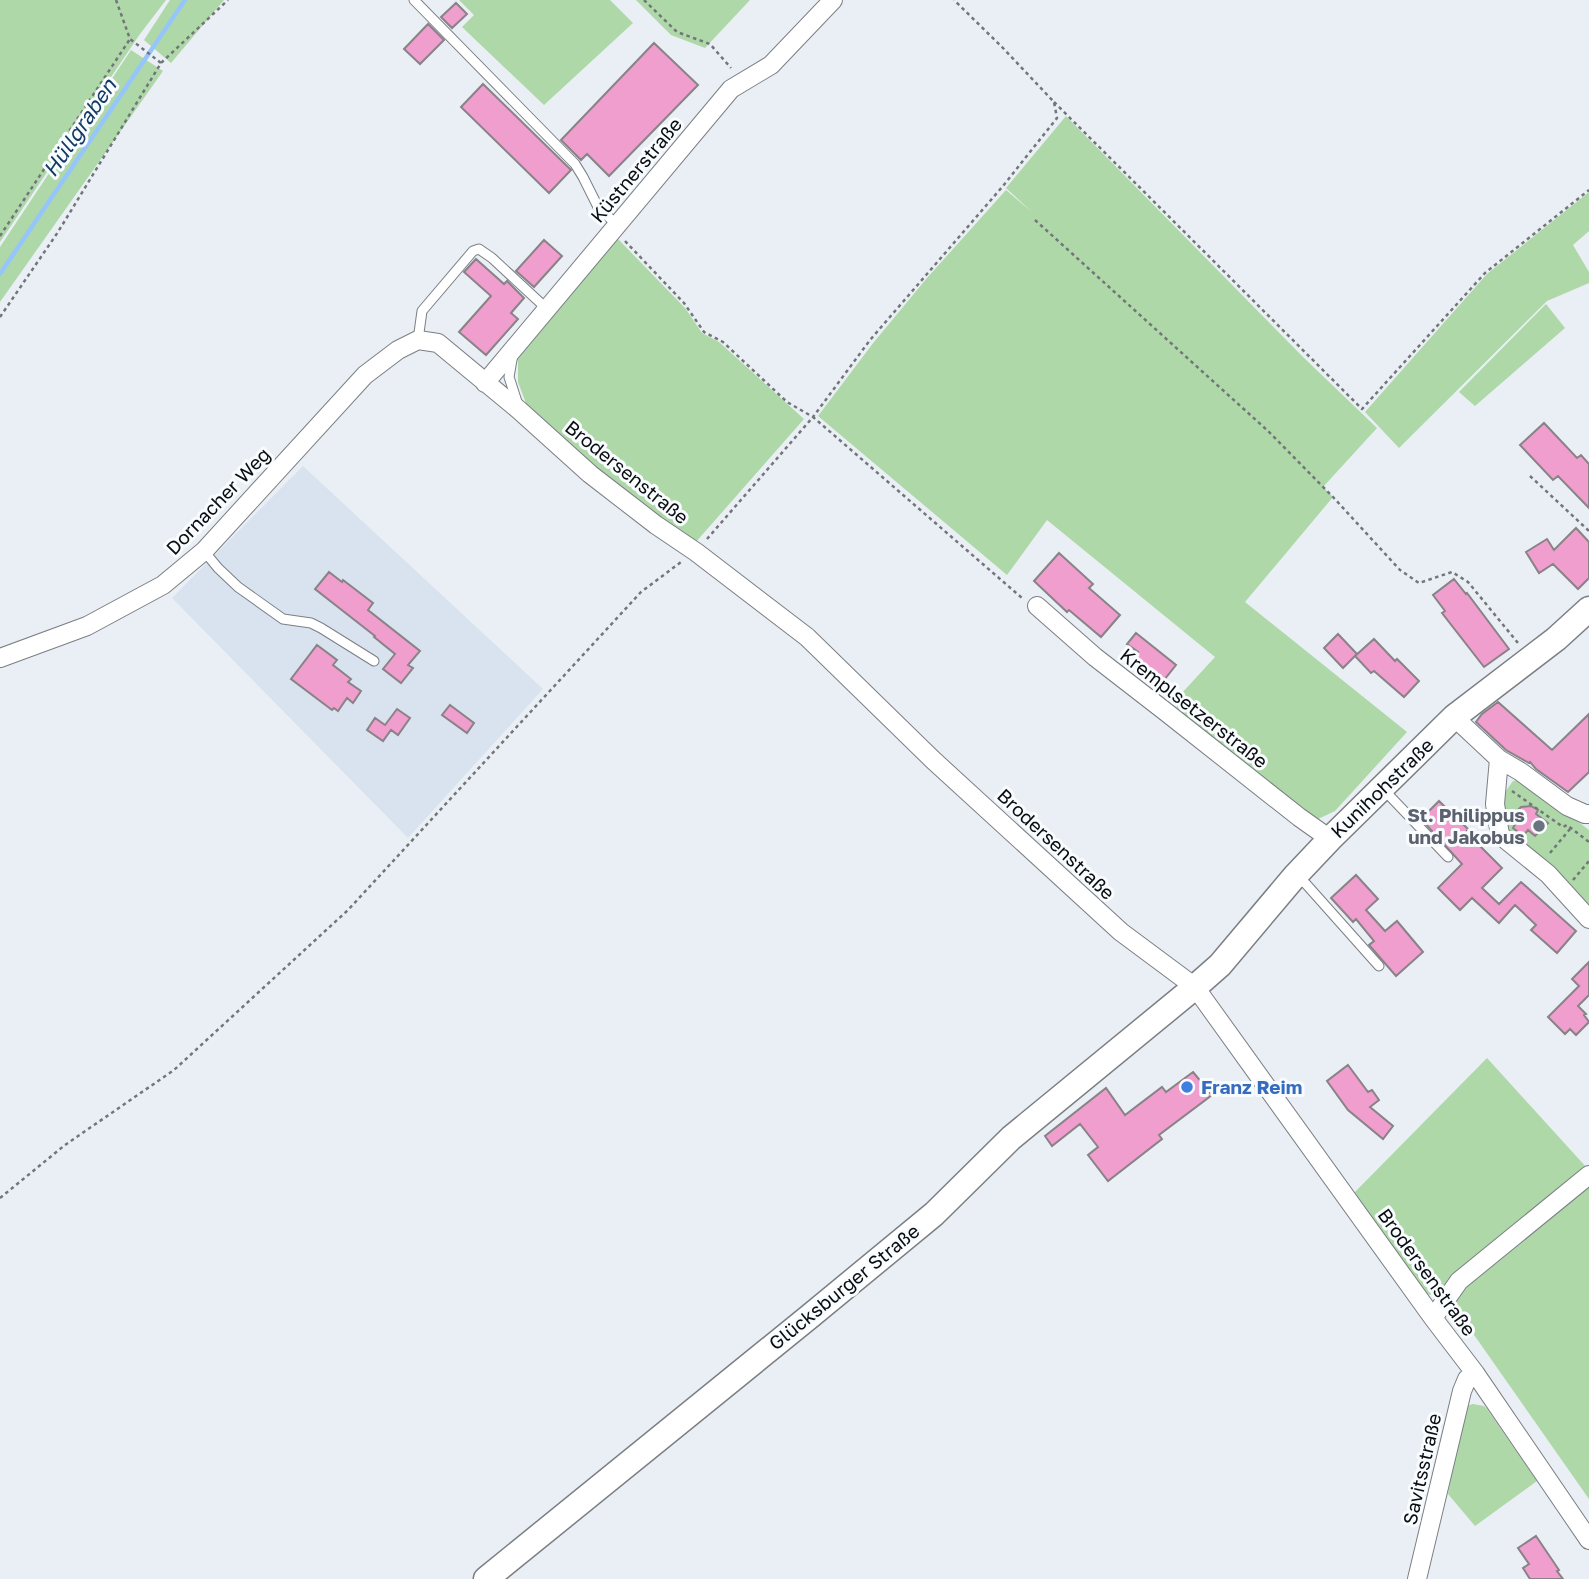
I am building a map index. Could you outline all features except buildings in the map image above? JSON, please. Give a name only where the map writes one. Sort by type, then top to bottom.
[{"type":"street","name":"Küstnerstraße","points":[[485,383],[731,89],[771,65],[833,0]]},
{"type":"street","name":"Dornacher Weg","points":[[0,658],[87,626],[163,585],[204,551],[365,375],[398,350],[418,340]]},
{"type":"street","name":"Brodersenstraße","points":[[418,340],[438,343],[519,410],[590,474],[807,637],[932,759],[1121,932],[1195,987],[1475,1373],[1589,1540]]},
{"type":"street","name":"Kremplsetzerstraße","points":[[1037,606],[1095,657],[1330,839]]},
{"type":"street","name":"Kunihohstraße","points":[[1195,987],[1220,965],[1330,839],[1454,717],[1530,659],[1589,609]]},
{"type":"street","points":[[1454,717],[1499,760],[1521,772],[1567,806],[1587,814]]},
{"type":"street","points":[[1499,760],[1495,804],[1500,835],[1548,874],[1589,919]]},
{"type":"street","name":"Glücksburger Straße","points":[[486,1579],[934,1214],[1011,1138],[1195,987]]},
{"type":"street","points":[[1433,1318],[1460,1281],[1589,1175]]},
{"type":"street","name":"Savitsstraße","points":[[1417,1579],[1462,1391],[1467,1379],[1475,1373]]},
{"type":"lane","points":[[414,0],[575,164],[598,207],[617,225]]},
{"type":"lane","points":[[418,340],[422,311],[473,251],[479,249],[547,309]]},
{"type":"lane","points":[[514,348],[509,377],[519,410]]},
{"type":"lane","points":[[204,551],[238,587],[283,619],[311,623],[374,661]]},
{"type":"lane","points":[[1382,787],[1448,857]]},
{"type":"lane","points":[[1295,876],[1306,884],[1380,967]]},
{"type":"path","points":[[116,0],[130,39],[161,63]]},
{"type":"path","points":[[0,317],[58,232],[161,63],[228,0]]},
{"type":"path","points":[[644,0],[677,32],[710,44],[732,68]]},
{"type":"path","points":[[954,0],[1362,409],[1485,273],[1589,190]]},
{"type":"path","points":[[0,236],[130,39]]},
{"type":"path","points":[[0,1198],[65,1145],[174,1070],[348,910],[641,592],[696,552],[813,417],[870,340],[1003,186],[1057,118],[1054,102]]},
{"type":"path","points":[[1035,219],[1268,431],[1400,570],[1419,583],[1452,572],[1468,582],[1530,659]]},
{"type":"path","points":[[617,225],[624,240],[684,303],[704,332],[723,342],[787,402],[813,417],[1028,603],[1037,606]]},
{"type":"path","points":[[1530,476],[1589,531]]},
{"type":"path","points":[[1497,780],[1589,842]]},
{"type":"path","points":[[1548,856],[1571,828],[1587,814]]},
{"type":"path","points":[[1576,885],[1572,882],[1589,861]]},
{"type":"shaded area","points":[[303,466],[543,689],[408,838],[172,598]]},
{"type":"green space","points":[[0,0],[166,0],[140,34],[0,242]]},
{"type":"green space","points":[[170,0],[224,0],[171,63],[144,40]]},
{"type":"green space","points":[[459,0],[610,0],[633,23],[544,105],[462,27],[474,15]]},
{"type":"green space","points":[[636,0],[750,0],[705,48],[671,35]]},
{"type":"green space","points":[[131,50],[163,71],[0,302],[0,247]]},
{"type":"green space","points":[[1066,116],[1303,357],[1377,428],[1323,487],[1333,497],[1245,602],[1407,732],[1335,811],[1318,819],[1304,816],[1178,711],[1176,703],[1182,693],[1215,657],[1047,520],[1007,575],[818,416],[927,278],[1006,190],[1033,213],[1006,188]]},
{"type":"green space","points":[[1589,192],[1589,231],[1573,245],[1589,272],[1589,283],[1547,301],[1399,448],[1365,412],[1487,274]]},
{"type":"green space","points":[[617,238],[685,308],[702,333],[719,342],[804,419],[695,543],[657,518],[602,474],[527,406],[518,382],[518,358]]},
{"type":"green space","points":[[1546,304],[1565,328],[1475,406],[1459,392]]},
{"type":"green space","points":[[1522,779],[1589,830],[1589,910],[1507,834],[1500,799],[1513,781]]},
{"type":"green space","points":[[1487,1058],[1587,1168],[1446,1289],[1435,1295],[1423,1294],[1353,1194]]},
{"type":"green space","points":[[1589,1183],[1589,1499],[1458,1312],[1451,1310],[1454,1297],[1463,1285]]},
{"type":"green space","points":[[1473,1404],[1487,1409],[1537,1481],[1475,1526],[1448,1494],[1462,1412],[1466,1406]]},
{"type":"waterway","name":"Hüllgraben","points":[[0,274],[185,0]]},
{"type":"place","name":"St. Philippus und Jakobus","points":[[1539,826]]},
{"type":"place","name":"Franz Reim","points":[[1187,1087]]}]
